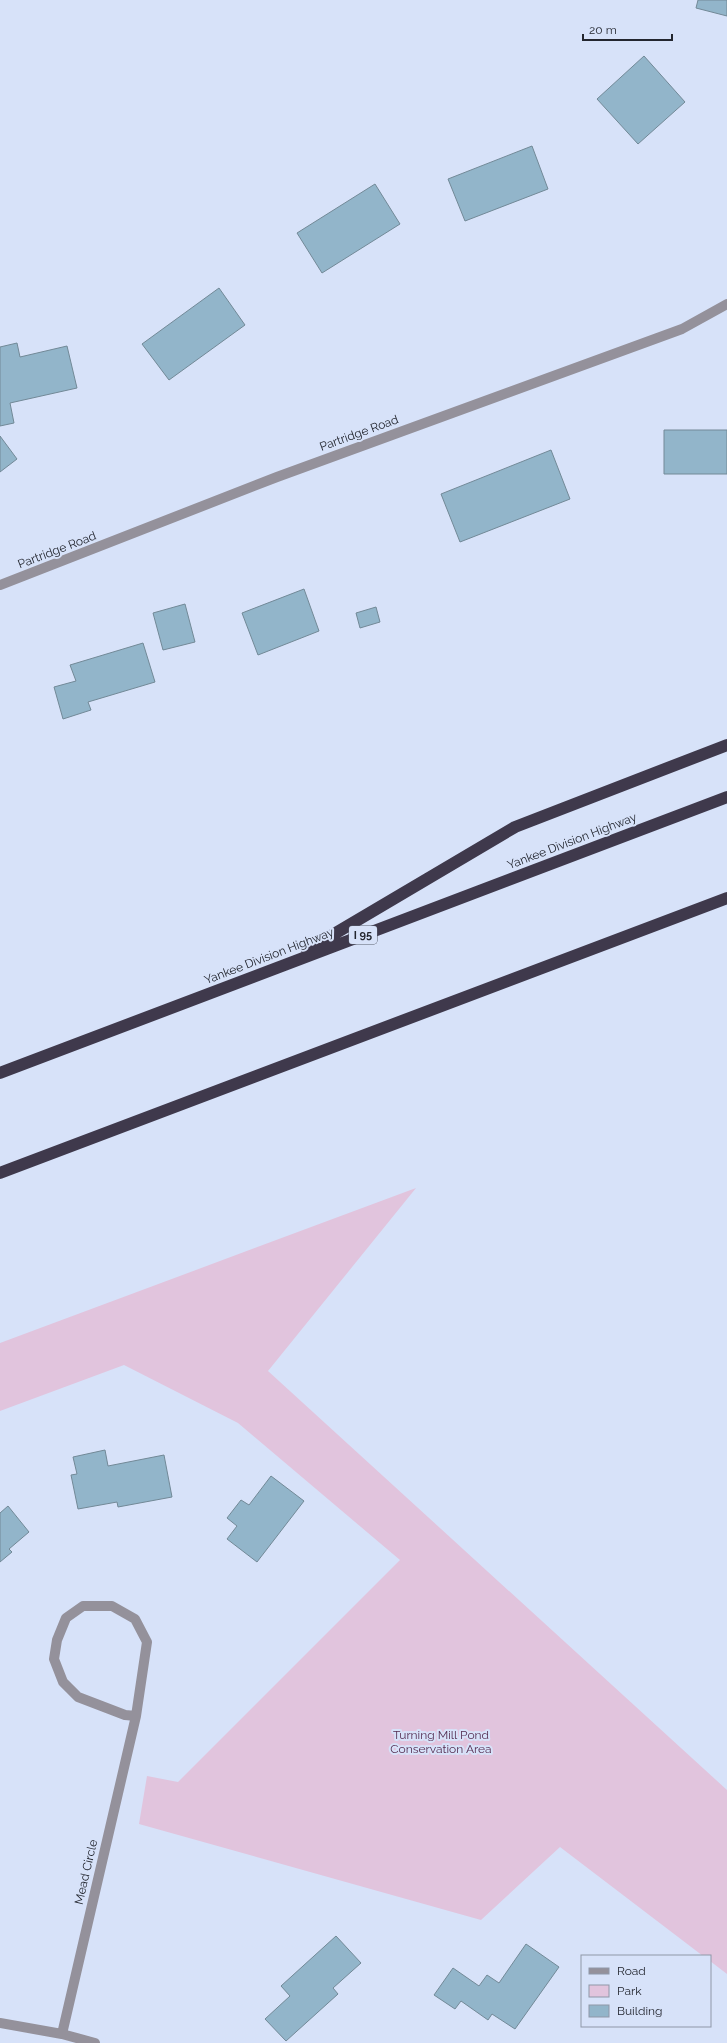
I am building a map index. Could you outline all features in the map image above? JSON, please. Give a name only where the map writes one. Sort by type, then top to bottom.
[{"type":"highway","points":[[278,967],[515,827],[727,745]]},
{"type":"highway","name":"Yankee Division Highway","points":[[0,1073],[727,797]]},
{"type":"highway","points":[[0,1173],[727,898]]},
{"type":"street","name":"Partridge Road","points":[[0,585],[277,477],[682,329],[727,304]]},
{"type":"street","name":"Mead Circle","points":[[62,2034],[136,1716],[147,1642],[135,1619],[112,1606],[83,1606],[66,1618],[57,1640],[54,1659],[63,1682],[78,1697],[125,1715],[136,1716]]},
{"type":"street","points":[[0,2023],[62,2034],[95,2043]]},
{"type":"green space","name":"Turning Mill Pond Conservation Area","points":[[416,1188],[268,1371],[727,1790],[727,1974],[711,1962],[711,1955],[702,1955],[560,1847],[481,1920],[139,1824],[147,1776],[178,1782],[400,1560],[238,1423],[124,1365],[0,1411],[0,1343]]},
{"type":"building","points":[[698,0],[727,0],[727,16],[696,8]]},
{"type":"building","points":[[644,56],[685,102],[638,144],[597,99]]},
{"type":"building","points":[[532,146],[548,189],[465,221],[448,179]]},
{"type":"building","points":[[375,184],[400,224],[322,273],[297,233]]},
{"type":"building","points":[[219,288],[245,325],[169,380],[142,344]]},
{"type":"building","points":[[17,343],[20,357],[67,346],[77,388],[10,403],[14,423],[0,426],[0,347]]},
{"type":"building","points":[[664,430],[727,430],[727,474],[664,474]]},
{"type":"building","points":[[0,436],[17,459],[0,472]]},
{"type":"building","points":[[551,450],[570,499],[460,542],[441,494]]},
{"type":"building","points":[[304,589],[319,631],[258,655],[242,613]]},
{"type":"building","points":[[185,604],[195,642],[163,650],[153,613]]},
{"type":"building","points":[[376,607],[380,622],[360,628],[356,613]]},
{"type":"building","points":[[143,643],[155,682],[88,702],[91,710],[63,719],[54,687],[76,681],[70,665]]},
{"type":"building","points":[[105,1450],[108,1466],[164,1455],[172,1497],[118,1507],[117,1502],[78,1509],[71,1475],[77,1474],[73,1457]]},
{"type":"building","points":[[271,1476],[304,1501],[257,1562],[227,1539],[237,1526],[227,1518],[241,1500],[249,1505]]},
{"type":"building","points":[[8,1506],[29,1532],[9,1549],[12,1552],[0,1562],[0,1513]]},
{"type":"building","points":[[336,1936],[361,1963],[333,1988],[338,1994],[286,2041],[265,2019],[290,1996],[281,1986]]},
{"type":"building","points":[[526,1944],[559,1967],[515,2029],[492,2014],[488,2020],[461,2001],[455,2009],[434,1995],[453,1968],[479,1986],[487,1975],[499,1983]]}]
